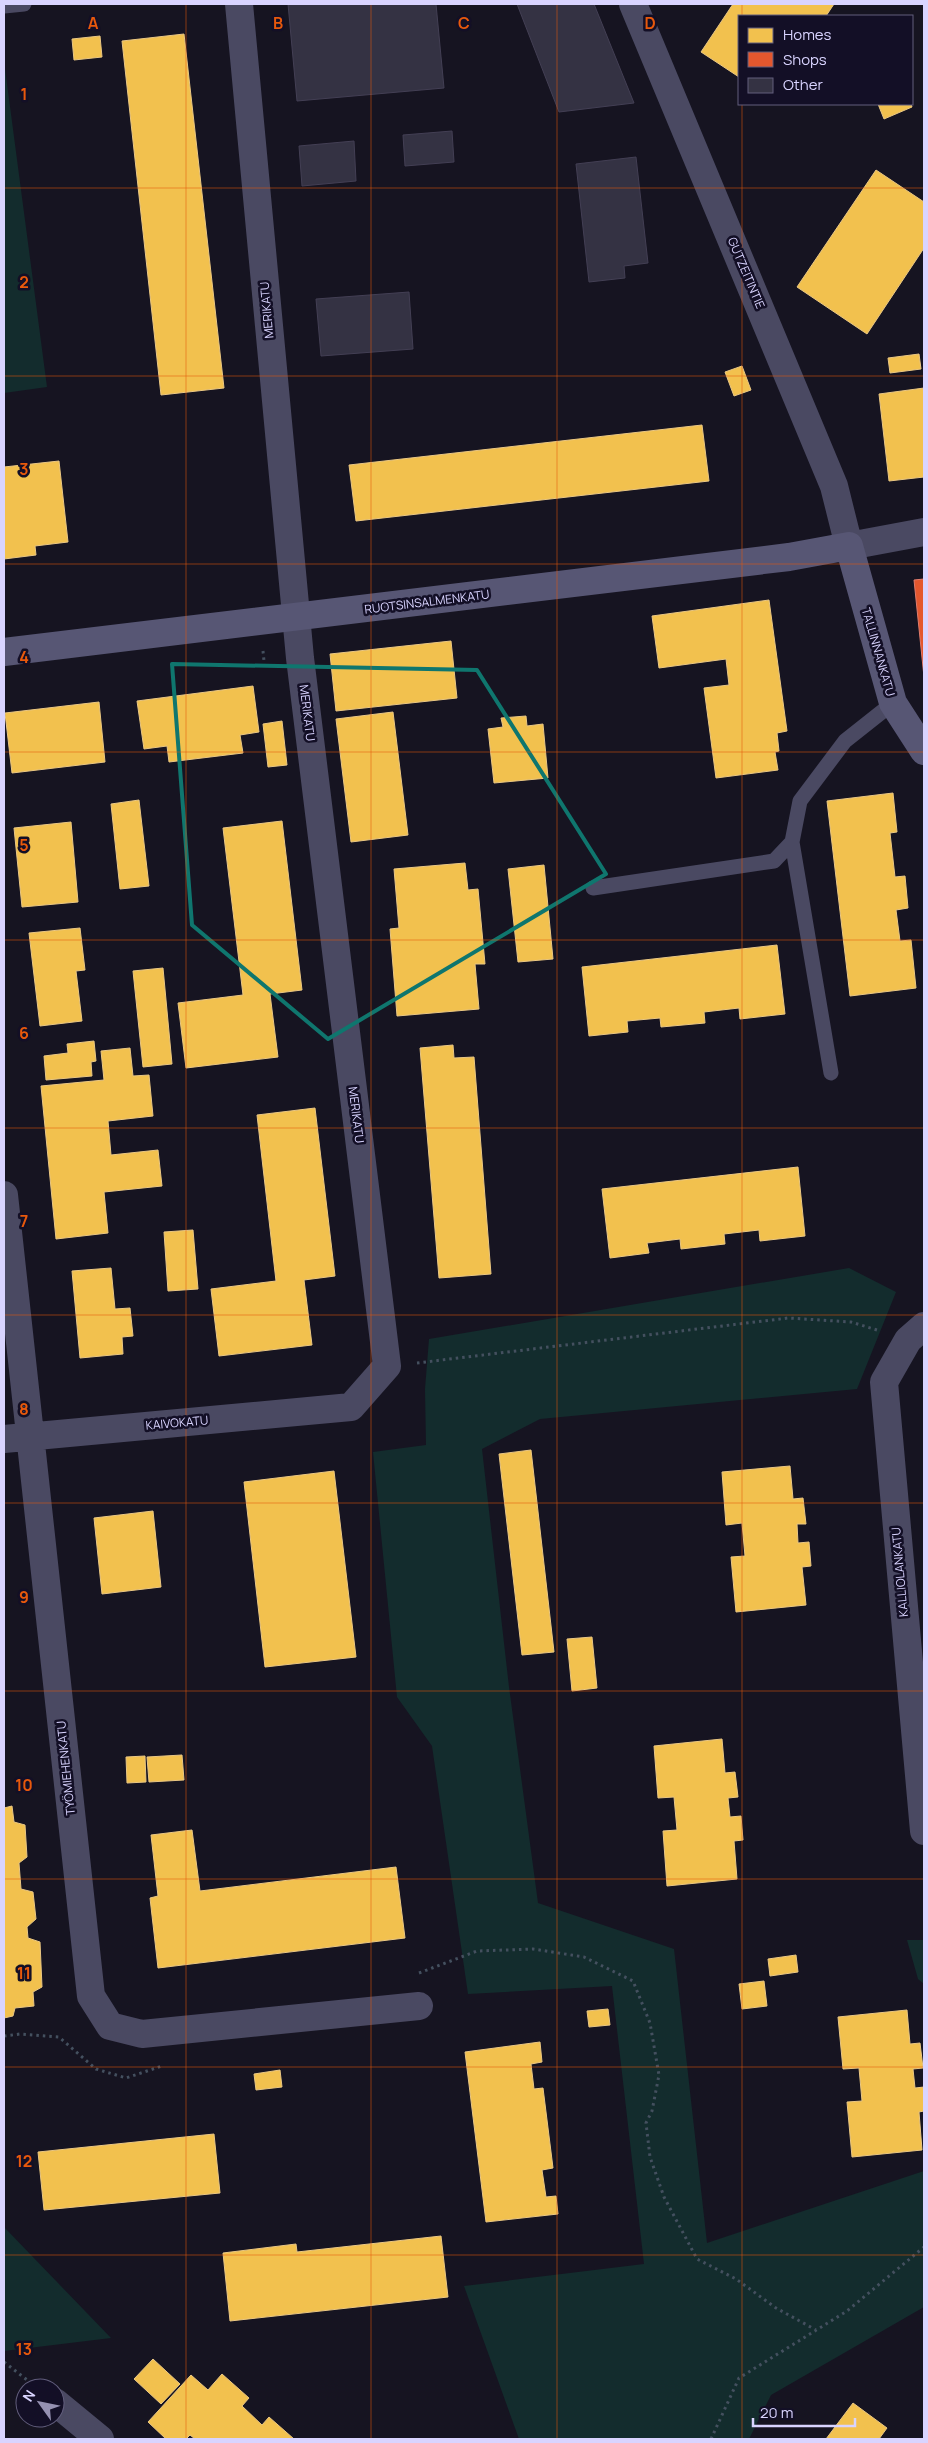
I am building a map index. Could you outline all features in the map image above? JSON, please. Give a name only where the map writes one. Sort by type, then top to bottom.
[{"type":"street","name":"MERIKATU","points":[[239,4],[295,618],[387,1366]]},
{"type":"street","name":"GUTZEITINTIE","points":[[633,4],[834,486],[848,546]]},
{"type":"street","points":[[848,546],[924,532]]},
{"type":"street","name":"RUOTSINSALMENKATU","points":[[4,652],[789,557],[848,546]]},
{"type":"street","name":"TALLINNANKATU","points":[[848,546],[893,702],[924,751]]},
{"type":"street","name":"TYÖMIEHENKATU","points":[[4,1195],[91,1996],[110,2026],[142,2034],[420,2006]]},
{"type":"street","name":"KALLIOLANKATU","points":[[916,1333],[884,1382],[924,1831]]},
{"type":"street","name":"KAIVOKATU","points":[[4,1439],[351,1407],[387,1366]]},
{"type":"street","points":[[65,2410],[100,2439]]},
{"type":"lane","points":[[4,6],[24,4]]},
{"type":"lane","points":[[831,1073],[792,842],[800,801],[845,741],[893,702]]},
{"type":"lane","points":[[593,888],[774,861],[792,842]]},
{"type":"path","points":[[387,1366],[788,1318],[851,1322],[916,1333]]},
{"type":"path","points":[[419,1972],[476,1951],[534,1949],[584,1957],[633,1981],[650,2023],[659,2075],[652,2111],[646,2123],[650,2157],[664,2197],[697,2260],[736,2279],[776,2308],[816,2330]]},
{"type":"path","points":[[710,2439],[739,2378],[847,2311],[924,2247]]},
{"type":"path","points":[[4,2362],[24,2378]]},
{"type":"highlighted area","points":[[172,664],[477,670],[606,874],[328,1039],[192,925]]},
{"type":"green space","points":[[4,61],[47,387],[4,393]]},
{"type":"green space","points":[[849,1268],[896,1292],[857,1389],[540,1419],[482,1449],[509,1687],[538,1903],[674,1949],[707,2243],[924,2171],[924,2307],[771,2395],[749,2439],[519,2439],[464,2286],[644,2264],[612,1986],[468,1994],[432,1746],[397,1697],[373,1452],[426,1445],[425,1389],[429,1339]]},
{"type":"green space","points":[[907,1940],[924,1940],[924,1984],[918,1979]]},
{"type":"green space","points":[[4,2227],[111,2338],[4,2351]]},
{"type":"building: Homes","points":[[733,4],[834,4],[827,15],[738,15],[738,76],[701,52]]},
{"type":"building: Homes","points":[[184,34],[224,388],[161,395],[122,41]]},
{"type":"building: Homes","points":[[100,36],[102,57],[74,60],[72,39]]},
{"type":"building: Homes","points":[[878,105],[911,105],[912,107],[884,119]]},
{"type":"building: Homes","points":[[876,170],[924,202],[924,248],[867,334],[797,287]]},
{"type":"building: Homes","points":[[919,354],[921,369],[890,373],[888,358]]},
{"type":"building: Homes","points":[[742,366],[751,390],[734,396],[725,372]]},
{"type":"building: Homes","points":[[924,388],[924,477],[889,481],[879,394]]},
{"type":"building: Homes","points":[[702,425],[709,481],[356,521],[349,465]]},
{"type":"building: Homes","points":[[59,461],[68,542],[35,546],[36,555],[4,559],[4,467]]},
{"type":"building: Homes","points":[[769,600],[787,731],[777,733],[779,751],[775,752],[778,770],[716,778],[704,688],[729,685],[726,659],[659,668],[652,616]]},
{"type":"building: Homes","points":[[451,641],[457,698],[336,711],[330,654]]},
{"type":"building: Homes","points":[[253,686],[259,732],[240,735],[243,753],[169,762],[167,746],[144,749],[137,701]]},
{"type":"building: Homes","points":[[99,702],[105,762],[12,773],[5,713]]},
{"type":"building: Homes","points":[[393,712],[408,835],[351,842],[336,719]]},
{"type":"building: Homes","points":[[526,716],[527,726],[543,724],[548,778],[494,783],[488,729],[503,727],[501,718]]},
{"type":"building: Homes","points":[[282,721],[287,765],[268,767],[263,724]]},
{"type":"building: Homes","points":[[893,793],[897,832],[890,833],[895,877],[905,876],[908,908],[896,910],[900,941],[911,940],[916,988],[850,996],[827,801]]},
{"type":"building: Homes","points":[[139,800],[149,886],[120,889],[111,804]]},
{"type":"building: Homes","points":[[282,821],[302,990],[270,994],[278,1057],[186,1068],[178,1003],[243,995],[223,828]]},
{"type":"building: Homes","points":[[71,822],[78,902],[22,907],[14,828]]},
{"type":"building: Homes","points":[[465,863],[468,890],[478,889],[485,964],[475,964],[479,1009],[397,1016],[390,929],[399,928],[394,869]]},
{"type":"building: Homes","points":[[544,865],[553,959],[518,962],[508,869]]},
{"type":"building: Homes","points":[[80,928],[85,970],[76,971],[82,1021],[40,1026],[29,933]]},
{"type":"building: Homes","points":[[777,945],[785,1014],[740,1019],[739,1008],[704,1012],[705,1023],[661,1027],[660,1018],[627,1021],[628,1032],[589,1036],[582,967]]},
{"type":"building: Homes","points":[[163,968],[172,1064],[143,1067],[133,971]]},
{"type":"building: Homes","points":[[94,1041],[96,1061],[91,1062],[92,1076],[46,1080],[44,1056],[68,1053],[67,1044]]},
{"type":"building: Homes","points":[[453,1045],[454,1058],[474,1057],[491,1274],[439,1278],[420,1048]]},
{"type":"building: Homes","points":[[130,1048],[133,1076],[149,1075],[153,1116],[108,1121],[111,1155],[158,1150],[162,1186],[104,1192],[108,1233],[56,1239],[41,1086],[104,1080],[101,1051]]},
{"type":"building: Homes","points":[[315,1108],[335,1276],[304,1280],[312,1345],[219,1356],[211,1289],[276,1281],[257,1115]]},
{"type":"building: Homes","points":[[798,1167],[805,1236],[760,1241],[759,1230],[724,1234],[725,1244],[681,1249],[680,1239],[647,1243],[649,1253],[610,1258],[602,1189]]},
{"type":"building: Homes","points":[[193,1230],[198,1289],[168,1291],[164,1232]]},
{"type":"building: Homes","points":[[111,1268],[115,1309],[130,1308],[133,1336],[122,1337],[123,1354],[80,1358],[72,1271]]},
{"type":"building: Homes","points":[[531,1450],[554,1652],[522,1655],[499,1454]]},
{"type":"building: Homes","points":[[790,1466],[793,1499],[803,1498],[806,1524],[797,1524],[798,1543],[809,1542],[811,1566],[802,1567],[806,1605],[736,1612],[731,1557],[745,1556],[742,1523],[726,1525],[722,1472]]},
{"type":"building: Homes","points":[[334,1471],[356,1657],[265,1667],[244,1482]]},
{"type":"building: Homes","points":[[153,1511],[161,1587],[102,1594],[94,1518]]},
{"type":"building: Homes","points":[[592,1637],[597,1688],[572,1691],[567,1639]]},
{"type":"building: Homes","points":[[722,1739],[725,1773],[735,1772],[738,1797],[728,1798],[730,1817],[741,1816],[743,1840],[734,1841],[737,1879],[667,1886],[663,1831],[677,1830],[674,1797],[658,1798],[654,1746]]},
{"type":"building: Homes","points":[[182,1755],[184,1780],[149,1782],[147,1757]]},
{"type":"building: Homes","points":[[145,1756],[146,1782],[127,1783],[126,1757]]},
{"type":"building: Homes","points":[[12,1806],[14,1822],[25,1825],[27,1857],[19,1863],[21,1889],[33,1892],[36,1919],[27,1927],[28,1938],[40,1942],[42,1987],[33,1992],[34,2006],[15,2008],[13,2016],[4,2018],[4,1808]]},
{"type":"building: Homes","points":[[192,1830],[200,1891],[396,1867],[405,1938],[158,1968],[150,1898],[158,1896],[151,1835]]},
{"type":"building: Homes","points":[[796,1955],[798,1972],[770,1976],[768,1959]]},
{"type":"building: Homes","points":[[764,1981],[767,2006],[742,2009],[739,1984]]},
{"type":"building: Homes","points":[[608,2009],[610,2025],[589,2027],[587,2011]]},
{"type":"building: Homes","points":[[907,2010],[910,2044],[920,2043],[923,2068],[913,2069],[915,2088],[924,2087],[924,2111],[919,2112],[922,2150],[852,2157],[847,2102],[862,2101],[859,2068],[843,2069],[838,2017]]},
{"type":"building: Homes","points":[[540,2042],[542,2062],[531,2064],[534,2089],[543,2088],[553,2168],[542,2170],[546,2197],[556,2196],[558,2214],[486,2222],[465,2052]]},
{"type":"building: Homes","points":[[280,2070],[282,2087],[256,2090],[254,2074]]},
{"type":"building: Homes","points":[[214,2134],[220,2193],[44,2210],[38,2152]]},
{"type":"building: Homes","points":[[441,2236],[448,2297],[230,2321],[223,2253],[296,2244],[297,2252]]},
{"type":"building: Homes","points":[[153,2359],[180,2384],[161,2404],[134,2379]]},
{"type":"building: Homes","points":[[222,2374],[249,2398],[242,2406],[262,2425],[269,2417],[294,2439],[195,2439],[190,2435],[186,2439],[166,2439],[148,2422],[191,2375],[208,2390]]},
{"type":"building: Homes","points":[[853,2403],[887,2428],[879,2439],[826,2439]]},
{"type":"building: Shops","points":[[924,579],[924,677],[914,580]]},
{"type":"building: Other","points":[[288,4],[436,4],[444,88],[297,101]]},
{"type":"building: Other","points":[[517,4],[594,4],[634,103],[559,112]]},
{"type":"building: Other","points":[[452,131],[454,162],[405,166],[403,135]]},
{"type":"building: Other","points":[[354,141],[356,181],[302,186],[299,146]]},
{"type":"building: Other","points":[[636,157],[648,263],[624,266],[625,278],[589,282],[576,164]]},
{"type":"building: Other","points":[[409,292],[413,349],[321,356],[316,299]]}]
